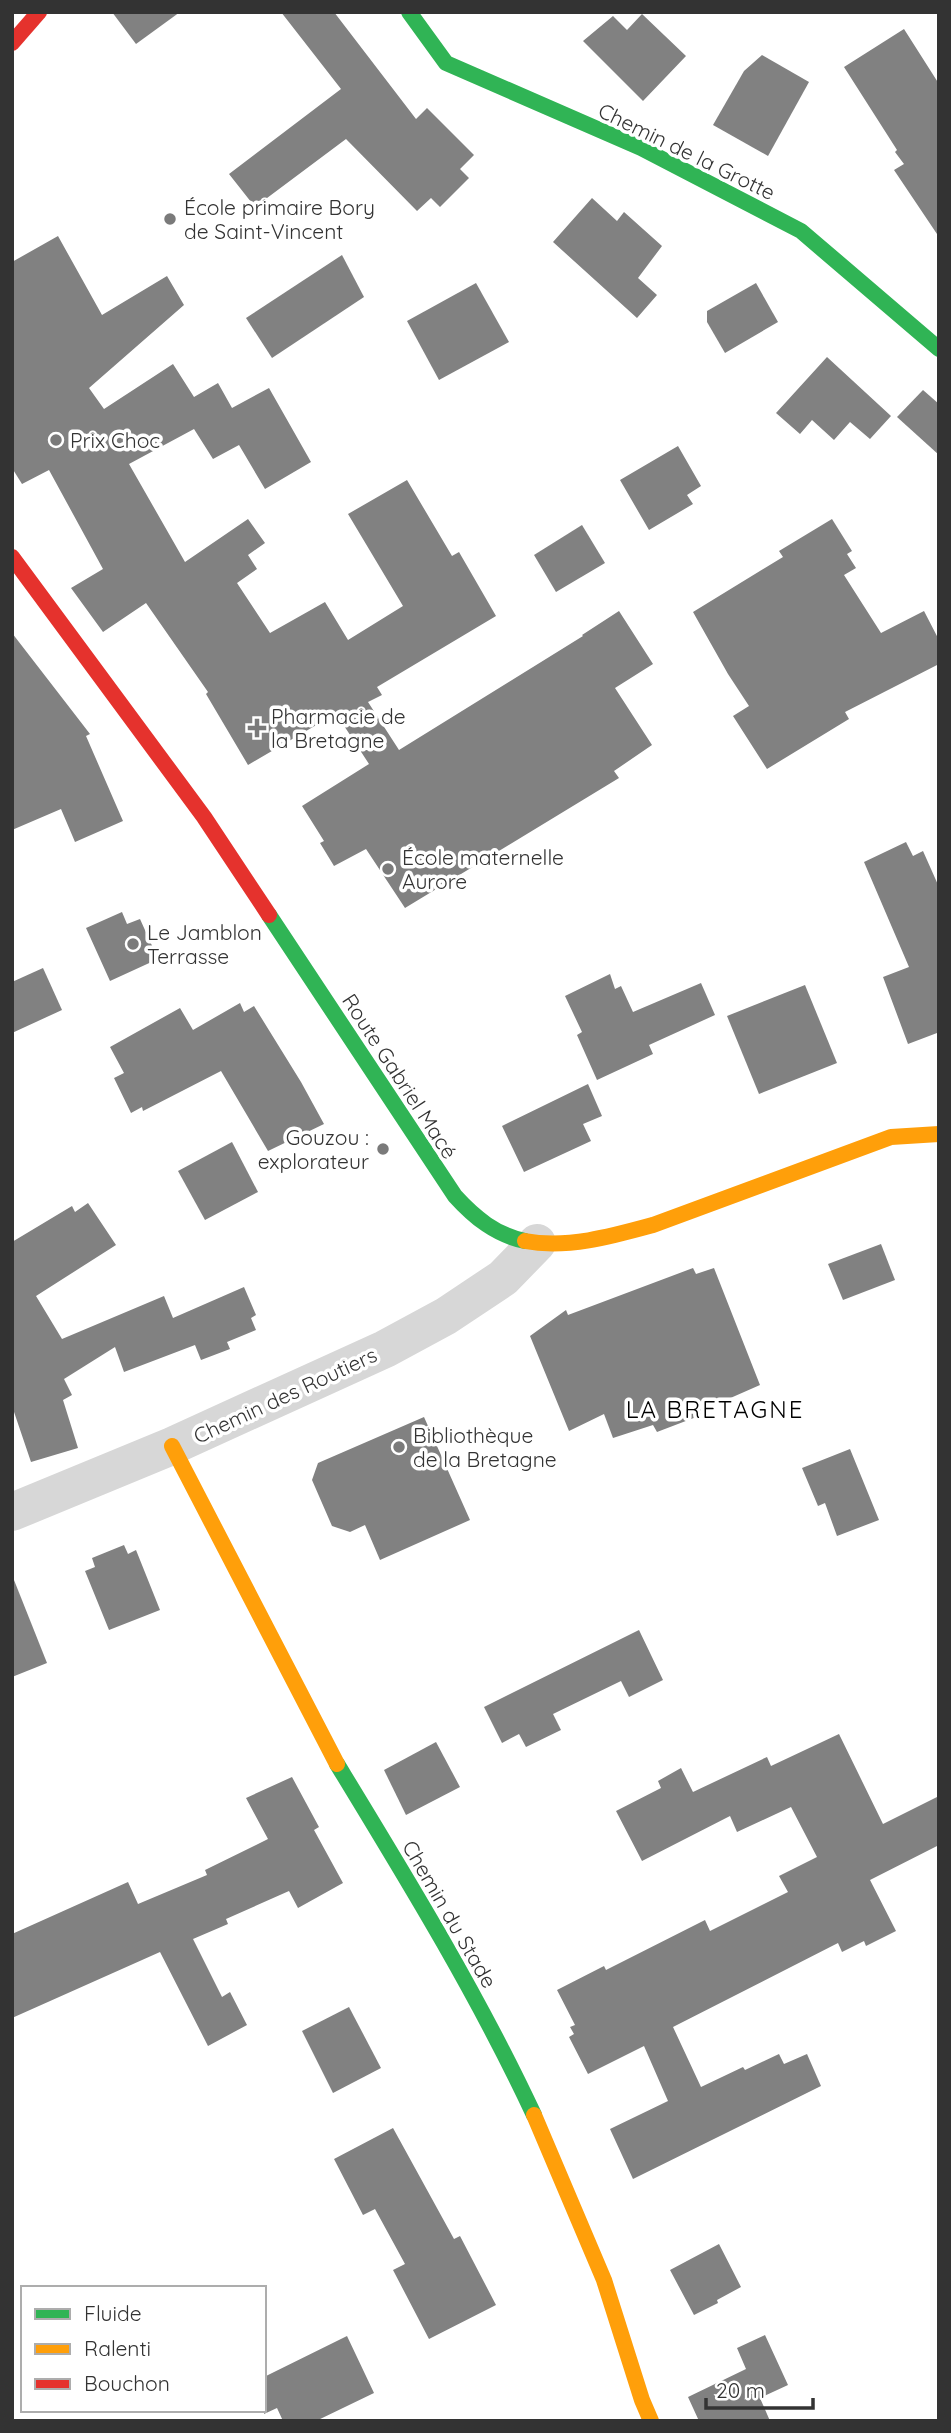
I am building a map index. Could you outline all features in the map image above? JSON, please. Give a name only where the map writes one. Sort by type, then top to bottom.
[{"type":"street","points":[[12,43],[39,12]]},
{"type":"street","name":"Chemin de la Grotte","points":[[409,12],[446,63],[641,148],[801,231],[939,349]]},
{"type":"street","name":"Route Gabriel Macé","points":[[12,557],[204,817],[455,1196],[474,1216],[498,1232],[537,1243],[570,1243],[653,1225],[891,1137],[939,1135]]},
{"type":"street","name":"Chemin des Routiers","points":[[12,1512],[172,1446],[384,1349],[446,1316],[503,1278],[537,1243]]},
{"type":"street","name":"Chemin du Stade","points":[[172,1446],[327,1747],[438,1931],[501,2044],[550,2149],[604,2280],[651,2421]]},
{"type":"building","points":[[112,12],[180,12],[136,44]]},
{"type":"building","points":[[281,12],[334,12],[416,119],[427,108],[474,155],[460,169],[469,178],[440,207],[431,198],[417,211],[346,139],[255,207],[229,174],[341,89]]},
{"type":"building","points":[[642,14],[686,56],[643,101],[583,41],[613,16],[627,30]]},
{"type":"building","points":[[904,29],[939,84],[939,237],[894,170],[904,164],[844,67]]},
{"type":"building","points":[[762,55],[809,82],[768,156],[713,125],[744,71]]},
{"type":"building","points":[[592,198],[617,221],[624,212],[662,246],[638,278],[657,295],[637,318],[553,242]]},
{"type":"building","points":[[58,236],[102,315],[167,276],[184,305],[89,388],[104,409],[173,364],[194,397],[218,383],[232,408],[269,388],[311,462],[265,489],[239,445],[213,459],[194,429],[129,464],[185,562],[248,519],[265,543],[248,555],[257,569],[237,583],[270,633],[325,602],[348,640],[403,606],[348,514],[407,480],[452,556],[459,552],[496,616],[377,687],[382,695],[368,702],[399,750],[619,611],[653,664],[615,688],[652,745],[614,771],[619,778],[405,908],[366,849],[334,866],[320,843],[324,841],[302,806],[369,764],[337,715],[248,765],[206,694],[208,692],[146,603],[103,632],[71,588],[103,569],[49,470],[22,484],[12,468],[12,262]]},
{"type":"building","points":[[342,255],[364,297],[272,358],[246,318]]},
{"type":"building","points":[[476,283],[509,342],[439,380],[407,321]]},
{"type":"building","points":[[756,283],[778,322],[725,353],[707,322],[707,311]]},
{"type":"building","points":[[827,357],[891,416],[870,439],[850,422],[834,440],[812,420],[800,434],[776,413]]},
{"type":"building","points":[[923,390],[939,404],[939,455],[897,417]]},
{"type":"building","points":[[678,446],[701,486],[687,495],[693,504],[649,530],[620,480]]},
{"type":"building","points":[[832,519],[852,551],[847,554],[856,568],[844,575],[881,633],[924,611],[939,640],[939,664],[845,712],[849,719],[767,769],[733,716],[749,706],[693,612],[783,557],[779,551]]},
{"type":"building","points":[[582,525],[605,563],[556,592],[534,555]]},
{"type":"building","points":[[12,633],[90,734],[86,736],[123,821],[75,842],[61,809],[12,830]]},
{"type":"building","points":[[906,842],[913,856],[923,851],[939,887],[939,1036],[937,1033],[908,1044],[883,977],[909,967],[864,862]]},
{"type":"building","points":[[122,912],[127,924],[140,919],[158,959],[110,981],[86,928]]},
{"type":"building","points":[[43,968],[62,1010],[12,1033],[12,982]]},
{"type":"building","points":[[610,974],[615,989],[621,986],[633,1012],[701,983],[715,1015],[649,1045],[653,1054],[597,1080],[577,1035],[582,1032],[565,996]]},
{"type":"building","points":[[805,985],[837,1063],[759,1094],[727,1016]]},
{"type":"building","points":[[240,1003],[244,1012],[254,1006],[324,1124],[268,1151],[221,1071],[143,1111],[142,1107],[131,1113],[114,1078],[124,1073],[110,1047],[180,1008],[193,1030]]},
{"type":"building","points":[[588,1084],[602,1116],[583,1124],[591,1141],[524,1172],[502,1126]]},
{"type":"building","points":[[232,1142],[258,1192],[205,1220],[178,1171]]},
{"type":"building","points":[[88,1203],[116,1245],[36,1296],[62,1339],[164,1296],[173,1318],[244,1287],[256,1315],[251,1318],[256,1330],[227,1342],[230,1349],[201,1360],[195,1345],[124,1372],[115,1347],[64,1379],[72,1395],[63,1400],[78,1448],[31,1462],[12,1406],[12,1242],[72,1206],[75,1212]]},
{"type":"building","points":[[881,1244],[895,1280],[843,1300],[828,1264]]},
{"type":"building","points":[[693,1268],[696,1274],[714,1268],[760,1385],[710,1407],[712,1411],[657,1432],[653,1425],[613,1438],[604,1414],[569,1431],[530,1336],[566,1310],[568,1315]]},
{"type":"building","points":[[424,1417],[470,1520],[380,1560],[365,1525],[350,1532],[332,1526],[312,1480],[318,1463]]},
{"type":"building","points":[[850,1449],[879,1520],[837,1536],[825,1503],[818,1506],[802,1468]]},
{"type":"building","points":[[124,1545],[128,1554],[136,1550],[160,1610],[109,1630],[85,1571],[95,1567],[92,1558]]},
{"type":"building","points":[[14,1580],[47,1663],[12,1677],[12,1581]]},
{"type":"building","points":[[639,1630],[663,1680],[629,1697],[621,1681],[553,1714],[561,1730],[526,1747],[519,1734],[502,1743],[484,1707]]},
{"type":"building","points":[[839,1734],[883,1824],[939,1796],[939,1845],[870,1880],[896,1931],[866,1946],[864,1941],[842,1952],[838,1943],[673,2027],[701,2087],[779,2054],[784,2064],[807,2054],[821,2086],[633,2179],[610,2129],[668,2101],[644,2046],[588,2074],[569,2037],[574,2034],[570,2027],[575,2025],[557,1990],[604,1966],[606,1970],[705,1920],[710,1931],[788,1892],[779,1876],[817,1857],[791,1807],[737,1832],[730,1816],[642,1861],[616,1811],[661,1788],[658,1781],[681,1768],[693,1792],[767,1757],[771,1766]]},
{"type":"building","points":[[436,1742],[460,1787],[406,1815],[384,1770]]},
{"type":"building","points":[[292,1777],[319,1827],[314,1830],[343,1883],[298,1908],[289,1891],[226,1919],[228,1924],[193,1939],[222,1997],[230,1992],[247,2025],[208,2046],[160,1952],[12,2018],[12,1934],[128,1882],[138,1904],[207,1875],[205,1870],[268,1839],[246,1798]]},
{"type":"building","points":[[349,2007],[381,2068],[333,2093],[302,2031]]},
{"type":"building","points":[[393,2128],[454,2239],[460,2236],[496,2305],[429,2339],[393,2270],[405,2264],[375,2209],[363,2215],[334,2159]]},
{"type":"building","points":[[719,2244],[741,2287],[694,2315],[670,2270]]},
{"type":"building","points":[[765,2335],[788,2385],[760,2398],[770,2421],[699,2421],[688,2397],[746,2369],[737,2348]]},
{"type":"building","points":[[347,2336],[374,2393],[316,2421],[283,2421],[277,2408],[264,2414],[266,2376]]},
{"type":"traffic: fast","points":[[409,12],[446,63],[641,148],[801,231],[939,349]]},
{"type":"traffic: fast","points":[[269,915],[455,1196],[487,1224],[505,1235],[525,1241]]},
{"type":"traffic: fast","points":[[337,1764],[465,1981],[534,2115]]},
{"type":"traffic: slow","points":[[525,1241],[557,1243],[590,1240],[653,1225],[891,1137],[939,1134]]},
{"type":"traffic: slow","points":[[172,1446],[337,1764]]},
{"type":"traffic: slow","points":[[534,2115],[604,2280],[651,2421]]},
{"type":"traffic: jam","points":[[12,43],[39,12]]},
{"type":"traffic: jam","points":[[12,557],[204,817],[269,915]]},
{"type":"place","name":"École primaire Bory de Saint-Vincent","points":[[170,219]]},
{"type":"place","name":"Prix Choc","points":[[56,440]]},
{"type":"place","name":"Pharmacie de la Bretagne","points":[[257,728]]},
{"type":"place","name":"École maternelle Aurore","points":[[388,869]]},
{"type":"place","name":"Le Jamblon Terrasse","points":[[133,944]]},
{"type":"place","name":"Gouzou : explorateur","points":[[383,1149]]},
{"type":"place","name":"Bibliothèque de la Bretagne","points":[[399,1447]]},
{"type":"district","name":"LA BRETAGNE","points":[[715,1409]]}]
